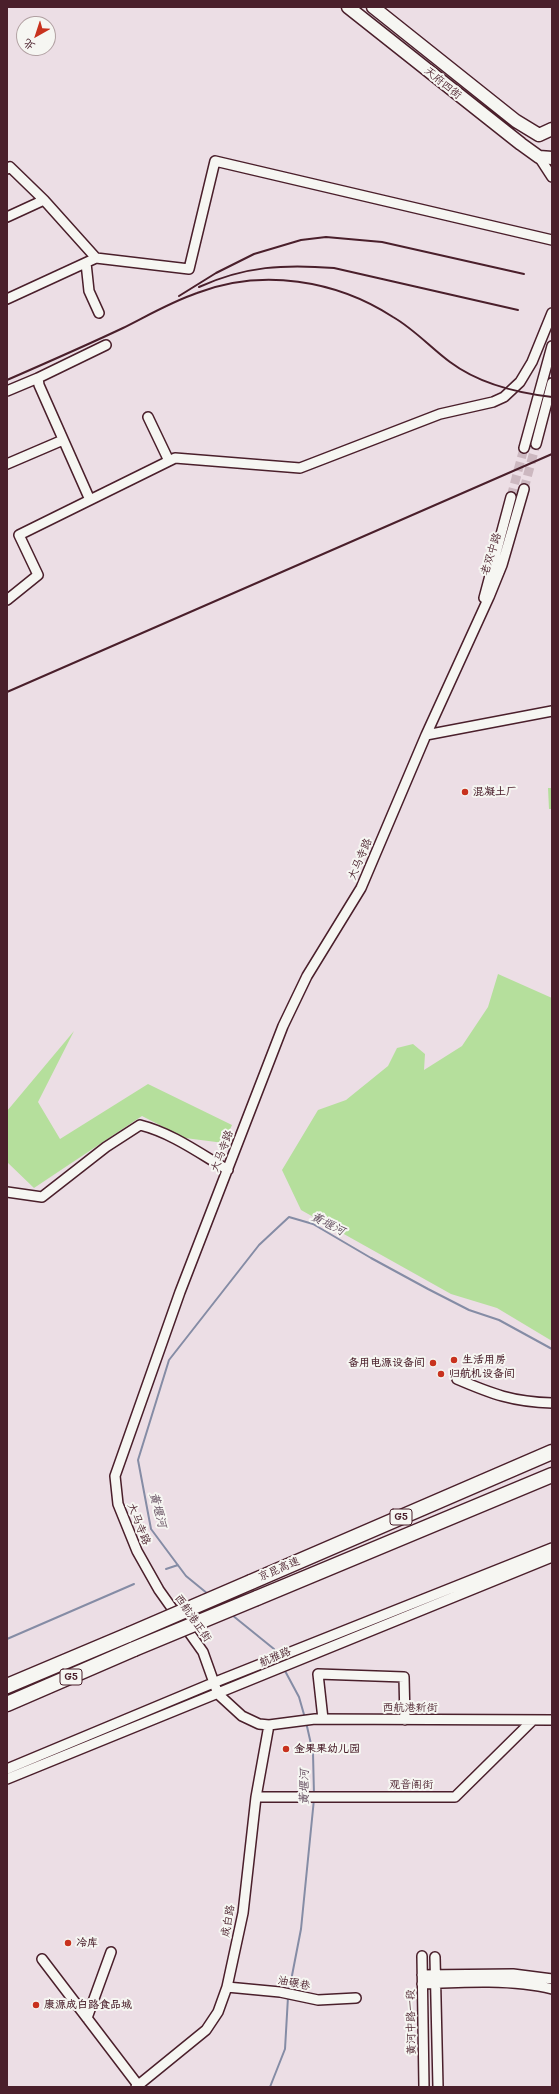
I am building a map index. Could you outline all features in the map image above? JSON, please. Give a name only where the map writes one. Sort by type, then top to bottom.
[{"type":"highway","name":"京昆高速","points":[[7,1686],[552,1452]]},
{"type":"highway","name":"京昆高速","points":[[7,1704],[134,1649],[552,1475]]},
{"type":"main road","name":"天府四街","points":[[348,7],[539,157]]},
{"type":"main road","name":"天府四街","points":[[373,7],[516,121],[539,135],[552,129]]},
{"type":"main road","points":[[539,157],[552,158]]},
{"type":"street","points":[[539,157],[552,177]]},
{"type":"street","points":[[7,299],[96,258],[189,269],[215,161],[552,240]]},
{"type":"street","points":[[7,169],[10,167],[44,200],[96,258]]},
{"type":"street","points":[[7,217],[44,200]]},
{"type":"street","points":[[86,263],[89,291],[99,313]]},
{"type":"street","points":[[7,600],[38,575],[19,535],[175,458],[300,468],[440,414],[493,402],[504,397],[520,382],[532,362],[552,313]]},
{"type":"street","points":[[7,391],[38,378],[106,345]]},
{"type":"street","points":[[524,448],[552,346]]},
{"type":"street","points":[[38,378],[63,440],[90,500]]},
{"type":"street","points":[[536,444],[552,383]]},
{"type":"street","points":[[148,417],[169,461]]},
{"type":"street","points":[[7,464],[63,440]]},
{"type":"street","name":"老双中路","points":[[426,735],[477,625],[502,565],[524,489]]},
{"type":"street","name":"老双中路","points":[[477,625],[511,497]]},
{"type":"street","points":[[426,735],[552,711]]},
{"type":"street","name":"大马寺路","points":[[159,1590],[137,1551],[118,1504],[115,1476],[180,1292],[283,1026],[307,976],[361,888],[426,735]]},
{"type":"street","points":[[7,1192],[42,1197],[106,1147],[140,1125],[157,1129],[228,1170]]},
{"type":"street","points":[[457,1379],[497,1396],[527,1403],[552,1403]]},
{"type":"street","name":"航雅路","points":[[7,1769],[213,1683],[552,1548]]},
{"type":"street","name":"航雅路","points":[[7,1780],[552,1557]]},
{"type":"street","name":"西航港正街","points":[[159,1590],[203,1652],[218,1694],[242,1716],[259,1724],[269,1725]]},
{"type":"street","points":[[319,1720],[318,1674],[404,1677],[405,1720]]},
{"type":"street","name":"西航港新街","points":[[269,1725],[293,1720],[552,1720]]},
{"type":"street","name":"观音阁街","points":[[256,1797],[455,1797],[533,1720]]},
{"type":"street","name":"成白路","points":[[137,2086],[206,2030],[218,2012],[227,1987],[243,1913],[256,1797],[269,1725]]},
{"type":"street","points":[[87,2018],[111,1952]]},
{"type":"street","name":"黄河中路一段","points":[[422,1956],[424,2087]]},
{"type":"street","points":[[435,1957],[438,2087]]},
{"type":"street","points":[[42,1959],[137,2086]]},
{"type":"street","points":[[422,1980],[513,1974],[552,1979]]},
{"type":"street","points":[[436,1979],[539,1985],[552,1989]]},
{"type":"street","name":"油碾巷","points":[[227,1987],[298,1994],[318,2000],[356,1998]]},
{"type":"green space","points":[[548,788],[552,788],[552,809],[549,809]]},
{"type":"green space","points":[[498,974],[552,998],[552,1341],[497,1308],[451,1294],[301,1210],[282,1170],[318,1110],[346,1100],[388,1066],[397,1048],[413,1044],[425,1054],[424,1070],[462,1046],[488,1007]]},
{"type":"green space","points":[[74,1031],[38,1102],[60,1139],[148,1084],[232,1125],[224,1143],[185,1138],[142,1116],[34,1188],[7,1162],[7,1111]]},
{"type":"waterway","name":"黄堰河","points":[[208,1594],[186,1576],[151,1529],[138,1460],[169,1360],[259,1245],[289,1217],[313,1224],[428,1289],[469,1310],[499,1320],[552,1349]]},
{"type":"waterway","points":[[166,1569],[178,1565]]},
{"type":"waterway","points":[[7,1639],[134,1584]]},
{"type":"waterway","name":"黄堰河","points":[[232,1615],[274,1649],[277,1654]]},
{"type":"waterway","name":"黄堰河","points":[[284,1669],[299,1697],[305,1718]]},
{"type":"waterway","name":"黄堰河","points":[[306,1722],[313,1753],[314,1795]]},
{"type":"waterway","name":"黄堰河","points":[[289,1991],[301,1929],[314,1799]]},
{"type":"waterway","name":"黄堰河","points":[[270,2087],[285,2049],[288,1997]]},
{"type":"tunnel","points":[[524,489],[536,444]]},
{"type":"tunnel","points":[[511,497],[524,448]]},
{"type":"railway","points":[[179,296],[216,273],[254,254],[301,240],[326,237],[382,242],[524,274]]},
{"type":"railway","points":[[199,287],[233,275],[265,268],[299,266],[334,268],[518,310]]},
{"type":"railway","points":[[7,380],[109,335],[168,305],[197,293],[222,285],[247,281],[273,280],[298,282],[323,287],[347,294],[371,304],[401,322],[450,362],[473,376],[512,390],[552,397]]},
{"type":"railway","points":[[7,692],[552,454]]},
{"type":"place","name":"混凝土厂","points":[[465,792]]},
{"type":"place","name":"生活用房","points":[[454,1360]]},
{"type":"place","name":"备用电源设备间","points":[[433,1363]]},
{"type":"place","name":"归航机设备间","points":[[441,1374]]},
{"type":"place","name":"金果果幼儿园","points":[[286,1749]]},
{"type":"place","name":"冷库","points":[[68,1943]]},
{"type":"place","name":"康源成白路食品城","points":[[36,2005]]}]
